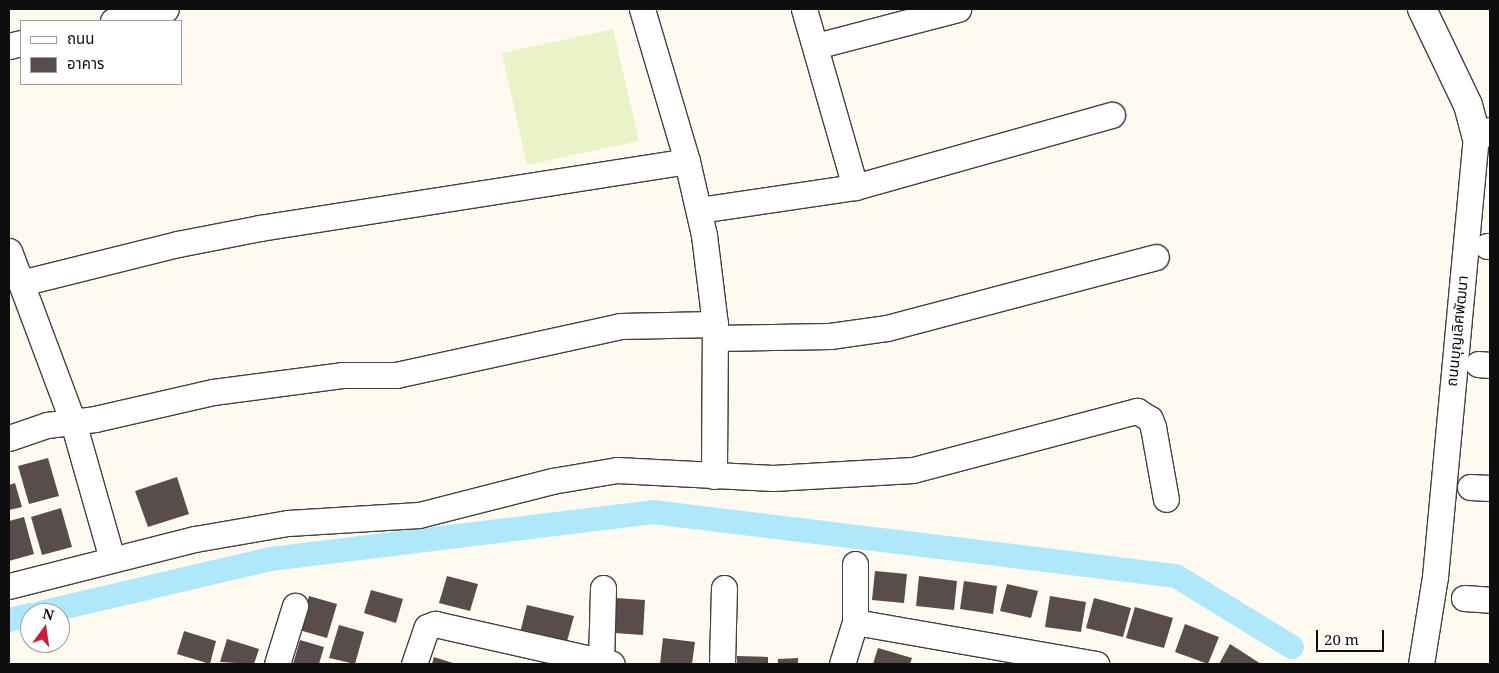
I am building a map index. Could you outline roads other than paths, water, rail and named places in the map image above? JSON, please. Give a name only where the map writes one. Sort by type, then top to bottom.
[{"type":"street","points":[[117,20],[166,9]]},
{"type":"street","points":[[642,9],[687,161],[699,210],[715,331],[714,476]]},
{"type":"street","points":[[804,9],[855,187]]},
{"type":"street","points":[[816,46],[958,9]]},
{"type":"street","name":"ถนนบุญเลิศพัฒนา","points":[[1421,664],[1435,577],[1483,134],[1422,9]]},
{"type":"street","points":[[699,210],[855,187],[1112,115]]},
{"type":"street","points":[[19,295],[178,244],[260,228],[687,161]]},
{"type":"street","points":[[9,251],[19,295],[73,422],[112,559]]},
{"type":"street","points":[[9,438],[47,425],[73,422],[285,380],[396,376],[620,326],[830,336],[887,328],[1156,258]]},
{"type":"street","points":[[9,586],[112,559],[288,523],[419,515],[552,480],[617,470],[714,476],[840,477],[913,470],[1137,411],[1150,419],[1153,427],[1166,499]]},
{"type":"street","points":[[842,664],[855,622],[855,564]]},
{"type":"street","points":[[414,664],[427,627],[436,624],[607,663],[603,588]]},
{"type":"street","points":[[722,664],[724,588]]},
{"type":"street","points":[[1464,598],[1490,600]]},
{"type":"street","points":[[277,664],[295,606]]},
{"type":"street","points":[[855,622],[1096,664]]},
{"type":"waterway","points":[[70,606],[271,559],[653,512],[1176,576],[1292,647]]},
{"type":"waterway","points":[[9,620],[20,617]]}]
